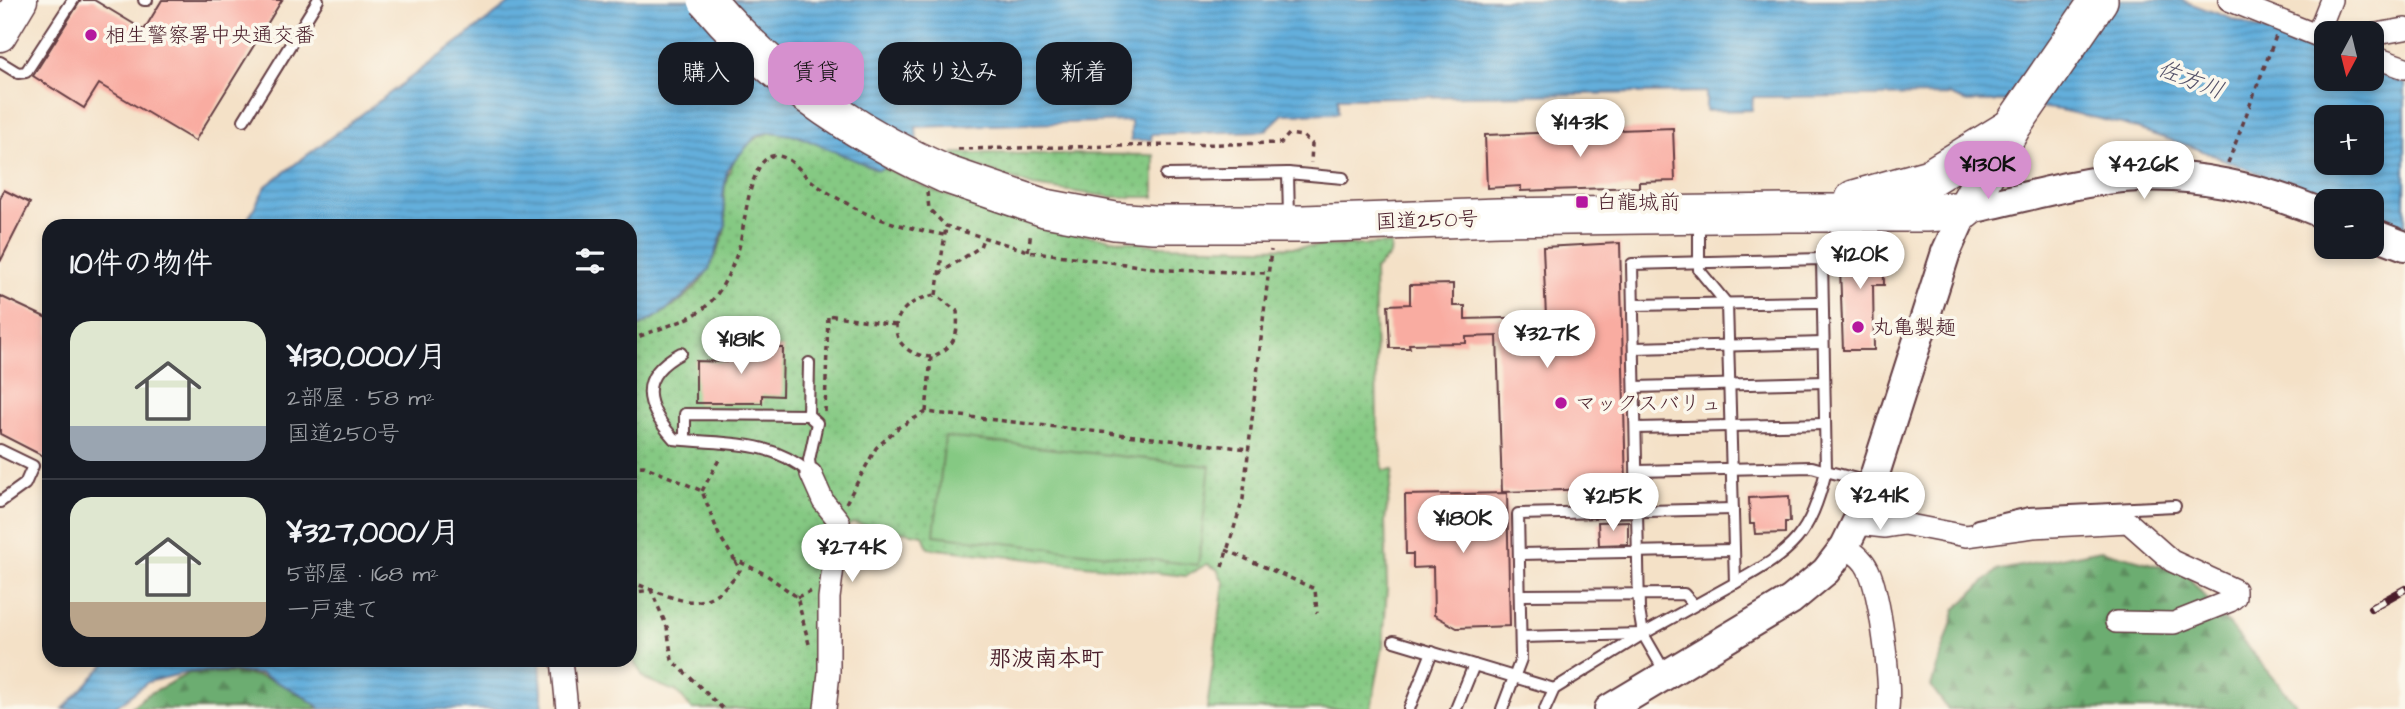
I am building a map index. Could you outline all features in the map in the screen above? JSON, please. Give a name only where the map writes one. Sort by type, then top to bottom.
[{"type":"highway","name":"国道250号","points":[[706,0],[753,50],[816,102],[863,133],[945,174],[1045,208],[1115,221],[1279,233],[1699,214],[1927,213],[1965,210]]},
{"type":"highway","points":[[1965,210],[2005,139],[2099,0]]},
{"type":"highway","points":[[1790,213],[1873,195],[1928,178],[2005,139]]},
{"type":"street","points":[[2229,0],[2314,34]]},
{"type":"street","points":[[2326,21],[2331,0]]},
{"type":"street","points":[[2384,33],[2405,29]]},
{"type":"street","points":[[2384,61],[2405,68]]},
{"type":"street","points":[[2005,139],[1997,165],[2006,184],[2022,193],[2038,195]]},
{"type":"street","points":[[1609,709],[1791,600],[1826,570],[1851,535],[1872,483],[1946,252],[1965,210],[2119,178],[2194,178],[2265,191],[2314,210]]},
{"type":"street","points":[[2384,238],[2405,246]]},
{"type":"street","points":[[811,474],[830,510],[839,521],[828,622],[829,673],[825,709]]},
{"type":"street","points":[[1851,535],[1903,524],[1966,536],[2033,527],[2128,522],[2172,561],[2235,590],[2235,597],[2230,601],[2174,623],[2116,622]]},
{"type":"street","points":[[1851,535],[1869,570],[1874,590],[1890,690],[1888,709]]},
{"type":"street","points":[[563,667],[567,709]]},
{"type":"lane","points":[[0,62],[18,72],[26,72],[73,0]]},
{"type":"lane","points":[[244,120],[318,0]]},
{"type":"lane","points":[[1279,233],[1289,173]]},
{"type":"lane","points":[[1166,175],[1289,173],[1309,174],[1315,178],[1343,178]]},
{"type":"lane","points":[[1699,214],[1699,270],[1727,304],[1735,583]]},
{"type":"lane","points":[[1545,709],[1554,690],[1643,634],[1766,566],[1793,545],[1804,532],[1817,504],[1826,471],[1822,260],[1632,264],[1639,594],[1643,634],[1666,673]]},
{"type":"lane","points":[[1633,306],[1822,302]]},
{"type":"lane","points":[[1634,348],[1823,343]]},
{"type":"lane","points":[[681,353],[665,362],[653,375],[652,411],[674,439],[767,448],[792,458],[811,474]]},
{"type":"lane","points":[[808,415],[809,363]]},
{"type":"lane","points":[[1635,387],[1824,382]]},
{"type":"lane","points":[[685,440],[685,414],[808,415],[817,424],[809,460],[811,474]]},
{"type":"lane","points":[[1636,428],[1825,424]]},
{"type":"lane","points":[[0,450],[33,466],[24,484],[0,502]]},
{"type":"lane","points":[[1638,471],[1812,467],[1872,483]]},
{"type":"lane","points":[[1925,528],[1962,529],[2029,513],[2175,506]]},
{"type":"lane","points":[[1502,709],[1521,659],[1518,514],[1733,509]]},
{"type":"lane","points":[[1519,554],[1734,550]]},
{"type":"lane","points":[[1520,595],[1684,594],[1694,606]]},
{"type":"lane","points":[[1521,636],[1643,634]]},
{"type":"lane","points":[[1394,641],[1554,690]]},
{"type":"lane","points":[[1409,709],[1432,652]]},
{"type":"lane","points":[[1456,709],[1474,665]]},
{"type":"path","points":[[2228,162],[2276,35]]},
{"type":"path","points":[[1303,136],[1312,144],[1309,174]]},
{"type":"path","points":[[637,338],[689,320],[707,309],[718,295],[739,250],[752,185],[759,166],[768,157],[778,156],[795,163],[808,179],[851,206],[909,228],[944,235]]},
{"type":"path","points":[[1028,251],[1037,221]]},
{"type":"path","points":[[936,295],[946,226]]},
{"type":"path","points":[[1222,567],[1243,499],[1279,233]]},
{"type":"path","points":[[939,275],[980,247],[984,239]]},
{"type":"path","points":[[936,295],[957,311],[958,329],[955,341],[945,351],[931,357],[917,356],[901,344],[895,325],[902,307],[916,298],[936,295]]},
{"type":"path","points":[[817,424],[825,412],[828,315],[895,325]]},
{"type":"path","points":[[926,412],[931,357]]},
{"type":"path","points":[[830,510],[846,503],[876,448],[898,427],[926,412],[1248,449]]},
{"type":"path","points":[[702,491],[720,461],[723,444]]},
{"type":"path","points":[[637,466],[644,466],[702,491],[719,535],[740,570],[731,582],[706,599],[683,603],[637,585]]},
{"type":"path","points":[[1226,550],[1315,589],[1317,613]]},
{"type":"path","points":[[734,559],[765,574],[797,597],[815,662],[829,673]]},
{"type":"path","points":[[637,592],[651,590]]},
{"type":"path","points":[[651,590],[667,627],[673,660],[723,709]]},
{"type":"green space","points":[[772,132],[798,136],[879,170],[882,167],[939,193],[1048,230],[1162,246],[1262,248],[1391,244],[1390,255],[1374,271],[1377,417],[1383,470],[1393,470],[1385,520],[1387,587],[1383,646],[1371,709],[1207,709],[1224,583],[1217,569],[1207,564],[1186,576],[928,548],[923,535],[853,523],[829,538],[818,709],[692,709],[677,692],[645,679],[637,667],[637,327],[675,305],[703,278],[724,233],[725,184],[732,164],[745,147]]},
{"type":"green space","points":[[954,153],[1154,155],[1154,197],[1112,197],[1033,186],[952,158]]},
{"type":"green space","points":[[945,437],[1210,466],[1198,565],[934,535]]},
{"type":"green space","points":[[2101,550],[2185,573],[2300,709],[1948,709],[1931,686],[1956,609],[1996,571]]},
{"type":"green space","points":[[189,673],[259,676],[288,687],[321,709],[129,709],[145,696]]},
{"type":"water","name":"佐方川","points":[[514,0],[537,5],[545,0],[2181,0],[2314,50],[2314,91],[2384,91],[2384,76],[2405,84],[2405,233],[2384,224],[2384,189],[2314,189],[2314,196],[2195,148],[2122,124],[2060,110],[2004,102],[1967,102],[1949,95],[1753,97],[1752,110],[1706,111],[1706,92],[1338,98],[1338,113],[1283,114],[1265,131],[1152,134],[1151,140],[1131,140],[1131,121],[916,127],[917,143],[879,170],[798,136],[772,132],[757,135],[727,169],[723,197],[726,224],[709,270],[681,299],[637,327],[637,219],[248,219],[266,186]]},
{"type":"water","points":[[102,667],[540,667],[543,709],[321,709],[301,694],[261,674],[229,671],[188,672],[148,682],[113,709],[63,709]]},
{"type":"building","points":[[81,0],[94,0],[144,30],[162,0],[282,0],[195,141],[99,84],[84,108],[33,76]]},
{"type":"building","points":[[1673,128],[1675,181],[1639,182],[1639,187],[1521,191],[1521,186],[1487,188],[1485,135]]},
{"type":"building","points":[[4,190],[30,203],[0,262],[0,199]]},
{"type":"building","points":[[1883,240],[1884,285],[1873,285],[1874,350],[1843,350],[1839,241]]},
{"type":"building","name":"マックスバリュ","points":[[1620,243],[1626,488],[1502,492],[1497,336],[1466,337],[1466,343],[1409,344],[1410,348],[1390,348],[1388,305],[1410,304],[1410,285],[1453,284],[1453,306],[1465,306],[1465,319],[1546,317],[1543,247]]},
{"type":"building","points":[[0,296],[42,316],[42,455],[0,434]]},
{"type":"building","points":[[727,343],[763,344],[762,348],[783,348],[782,396],[762,395],[762,403],[696,403],[696,361],[727,362]]},
{"type":"building","points":[[1507,493],[1510,626],[1457,628],[1434,615],[1433,567],[1413,568],[1413,554],[1406,554],[1405,495]]},
{"type":"building","points":[[1789,496],[1790,522],[1785,522],[1785,533],[1755,534],[1754,524],[1750,524],[1749,498]]},
{"type":"building","points":[[1628,521],[1628,544],[1599,545],[1598,522]]},
{"type":"railway","points":[[2371,608],[2405,589]]},
{"type":"place","name":"相生警察署中央通交番","points":[[91,35]]},
{"type":"place","name":"白龍城前","points":[[1582,202]]},
{"type":"place","name":"丸亀製麺","points":[[1858,327]]},
{"type":"place","name":"マックスバリュ","points":[[1561,403]]},
{"type":"district","name":"那波南本町","points":[[1046,658]]}]
